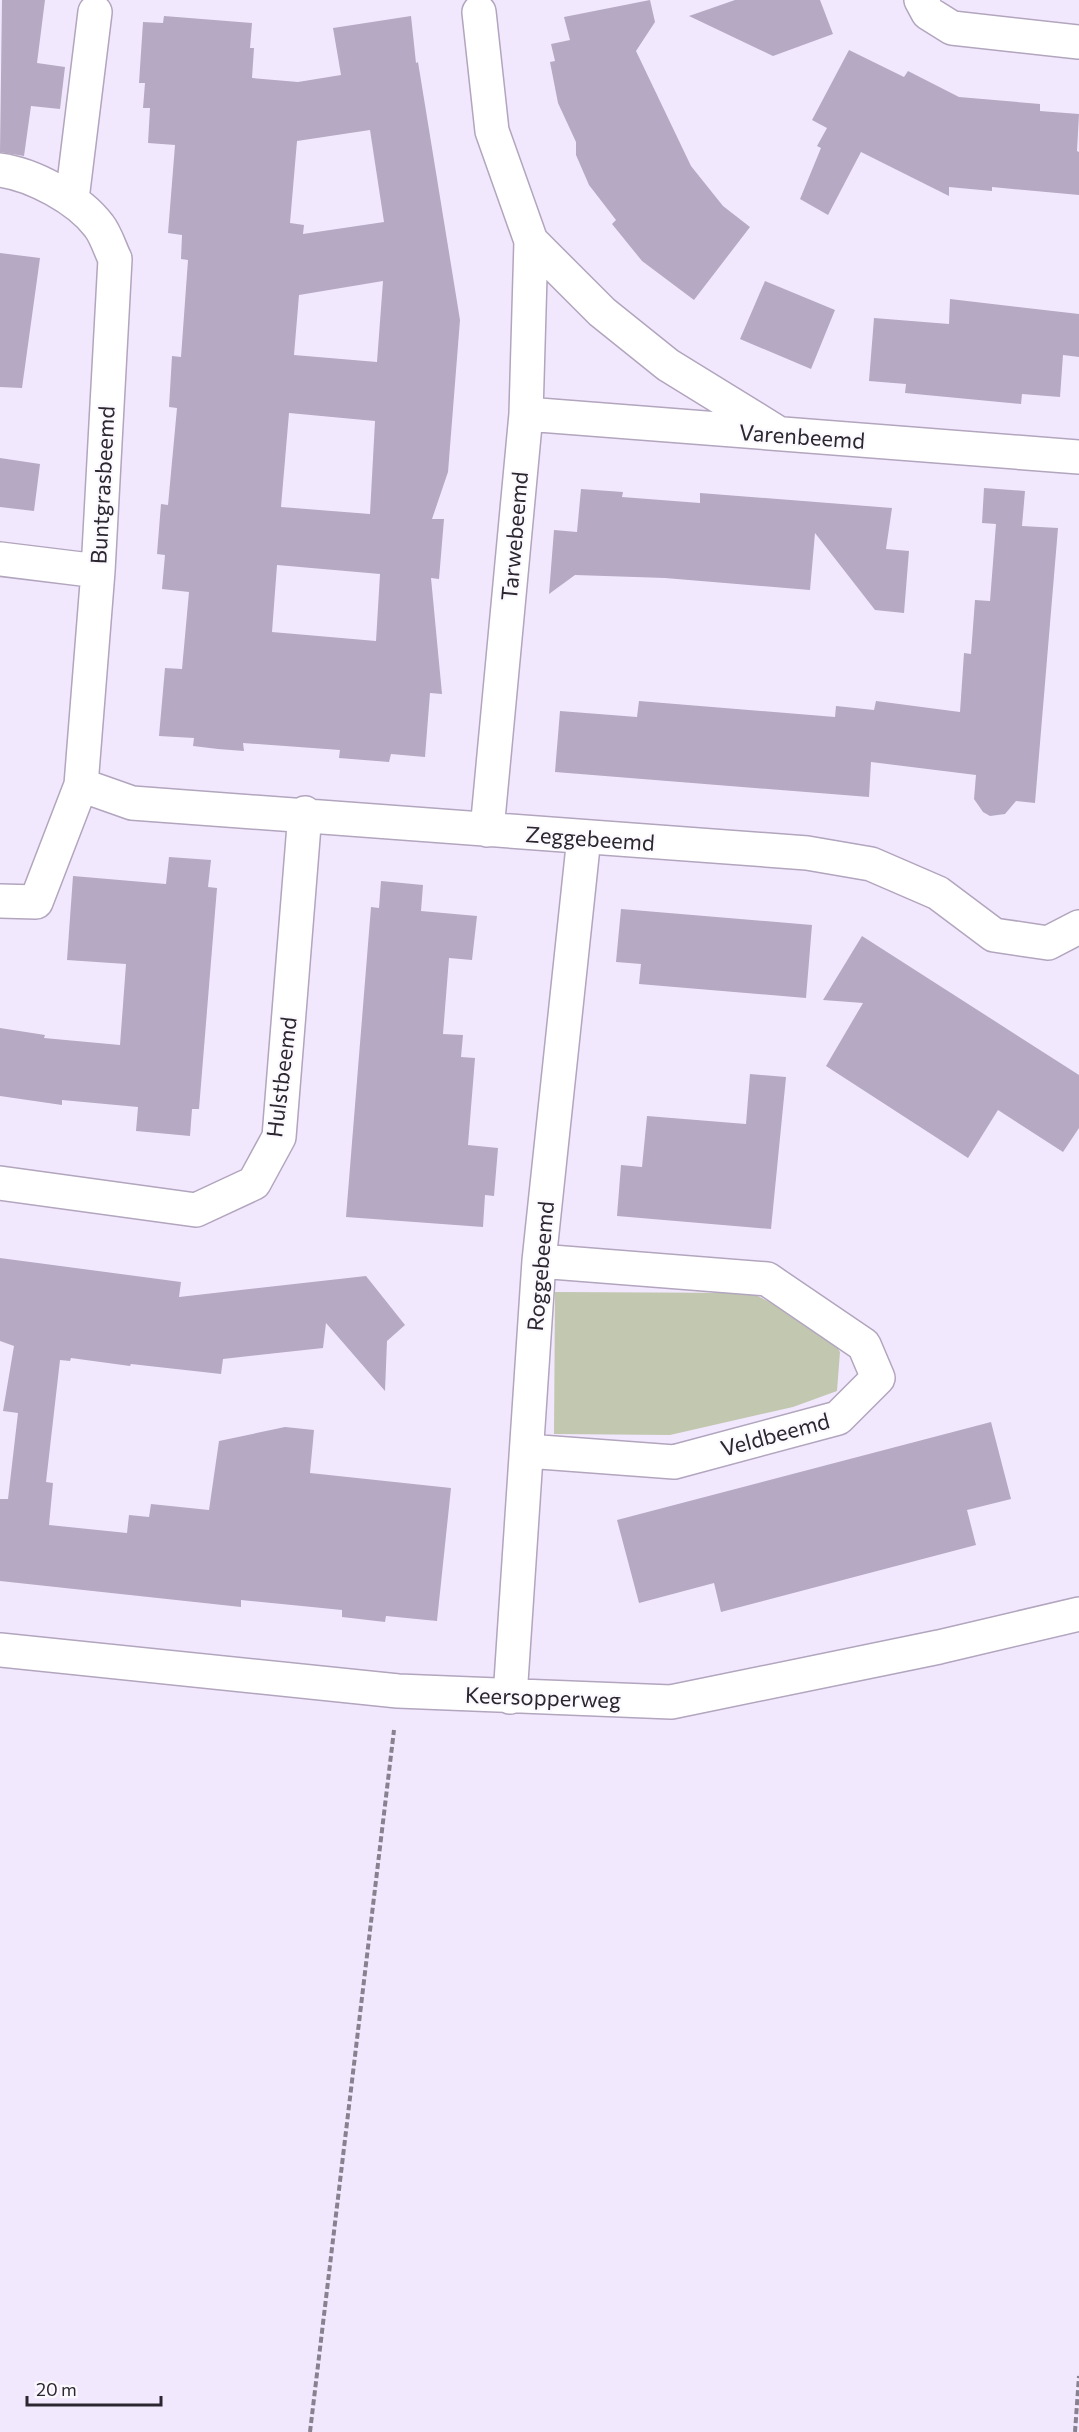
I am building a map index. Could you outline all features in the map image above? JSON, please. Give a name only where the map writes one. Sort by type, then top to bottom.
[{"type":"street","points":[[921,0],[928,13],[952,28],[1079,42]]},
{"type":"street","points":[[72,199],[95,12]]},
{"type":"street","name":"Tarwebeemd","points":[[478,12],[492,131],[531,241],[526,414],[487,830]]},
{"type":"street","name":"Buntgrasbeemd","points":[[0,170],[15,172],[72,199],[100,226],[115,259],[98,571],[81,785],[36,902],[0,901]]},
{"type":"street","name":"Tarwebeemd","points":[[531,241],[602,312],[660,358],[779,434]]},
{"type":"street","name":"Varenbeemd","points":[[526,414],[1079,457]]},
{"type":"street","points":[[0,559],[98,571]]},
{"type":"street","name":"Zeggebeemd","points":[[81,785],[132,802],[305,813],[487,830],[807,853],[871,864],[938,893],[994,935],[1048,943],[1079,927]]},
{"type":"street","name":"Hulstbeemd","points":[[0,1183],[196,1210],[254,1183],[279,1137],[305,813]]},
{"type":"street","name":"Roggebeemd","points":[[510,1697],[539,1261],[584,837]]},
{"type":"street","name":"Veldbeemd","points":[[527,1451],[674,1462],[838,1418],[878,1378],[864,1345],[767,1279],[539,1261]]},
{"type":"street","name":"Keersopperweg","points":[[0,1650],[398,1691],[671,1702],[939,1647],[1079,1614]]},
{"type":"path","points":[[310,2432],[398,1691]]},
{"type":"path","points":[[1075,2432],[1079,2376]]},
{"type":"green space","points":[[555,1292],[752,1293],[828,1332],[840,1352],[837,1391],[793,1407],[670,1435],[554,1434]]},
{"type":"building","points":[[2,0],[45,0],[37,63],[65,67],[60,109],[31,106],[24,156],[0,152]]},
{"type":"building","points":[[650,0],[655,22],[636,51],[691,166],[723,206],[750,227],[694,300],[642,261],[612,224],[616,220],[589,185],[576,155],[576,142],[558,103],[550,62],[555,61],[551,44],[570,40],[564,17]]},
{"type":"building","points":[[735,0],[820,0],[833,34],[773,56],[689,16]]},
{"type":"building","points":[[164,16],[252,23],[250,48],[254,48],[252,78],[298,82],[341,75],[333,28],[411,16],[416,63],[418,62],[460,320],[448,472],[432,519],[444,519],[439,579],[431,578],[442,694],[430,693],[425,757],[391,754],[389,762],[339,758],[340,750],[243,743],[244,751],[218,749],[193,746],[194,738],[159,736],[165,668],[182,669],[189,592],[162,589],[165,555],[157,554],[161,504],[168,505],[177,408],[169,407],[172,356],[181,357],[188,260],[181,259],[182,235],[168,233],[175,145],[148,143],[150,108],[143,108],[145,83],[139,83],[143,22],[163,23]],"holes":[[[370,130],[384,222],[303,234],[304,225],[290,223],[297,141]],[[383,281],[377,362],[294,355],[299,295]],[[289,413],[375,421],[370,514],[281,507]],[[277,565],[380,574],[376,641],[272,632]]]},
{"type":"building","points":[[849,50],[904,77],[908,71],[959,97],[1040,104],[1040,111],[1079,114],[1077,151],[1079,152],[1079,195],[992,187],[992,191],[949,187],[949,196],[861,152],[828,215],[800,199],[821,148],[817,146],[827,128],[812,120]]},
{"type":"building","points":[[0,253],[40,258],[22,388],[0,387]]},
{"type":"building","points":[[765,281],[835,310],[811,369],[740,339]]},
{"type":"building","points":[[950,299],[1079,314],[1079,357],[1063,355],[1060,397],[1022,394],[1021,404],[905,393],[906,384],[869,381],[874,318],[949,324]]},
{"type":"building","points":[[0,458],[40,464],[34,511],[0,507]]},
{"type":"building","points":[[984,488],[1025,491],[1022,526],[1058,528],[1035,803],[1016,801],[1005,814],[990,816],[983,812],[974,799],[976,775],[871,762],[869,797],[555,772],[560,711],[637,717],[639,701],[835,717],[836,706],[874,710],[876,701],[960,712],[964,653],[971,654],[975,600],[990,601],[996,524],[982,523]]},
{"type":"building","points":[[581,489],[623,492],[622,497],[700,503],[700,493],[892,508],[886,549],[909,551],[904,613],[875,610],[815,533],[810,590],[665,578],[575,575],[549,594],[554,530],[577,532]]},
{"type":"building","points":[[169,857],[211,860],[208,887],[217,888],[199,1109],[192,1109],[190,1136],[136,1131],[138,1107],[62,1100],[62,1105],[0,1096],[0,1028],[45,1035],[44,1038],[120,1045],[126,964],[67,960],[73,876],[166,884]]},
{"type":"building","points":[[381,881],[423,885],[421,911],[477,916],[472,960],[449,958],[443,1034],[463,1035],[461,1057],[475,1058],[468,1145],[498,1148],[494,1196],[485,1195],[483,1227],[346,1217],[371,907],[379,908]]},
{"type":"building","points":[[621,909],[812,925],[806,998],[639,984],[641,964],[616,962]]},
{"type":"building","points":[[862,936],[1079,1075],[1079,1128],[1063,1152],[998,1110],[968,1158],[826,1066],[863,1003],[823,1000]]},
{"type":"building","points":[[750,1074],[786,1077],[771,1229],[617,1216],[621,1165],[642,1167],[647,1116],[746,1124]]},
{"type":"building","points":[[0,1258],[181,1282],[179,1297],[366,1276],[405,1325],[387,1341],[385,1391],[326,1323],[323,1348],[223,1359],[221,1374],[71,1358],[70,1361],[60,1360],[46,1482],[53,1483],[49,1525],[127,1533],[129,1515],[149,1517],[151,1504],[209,1510],[219,1441],[285,1427],[314,1430],[310,1473],[451,1488],[437,1621],[386,1616],[385,1622],[342,1617],[342,1610],[241,1600],[241,1607],[0,1581],[0,1499],[8,1499],[18,1413],[3,1411],[14,1346],[0,1341]]},
{"type":"building","points":[[991,1422],[1011,1499],[967,1510],[976,1545],[721,1612],[714,1583],[639,1603],[617,1520]]}]
